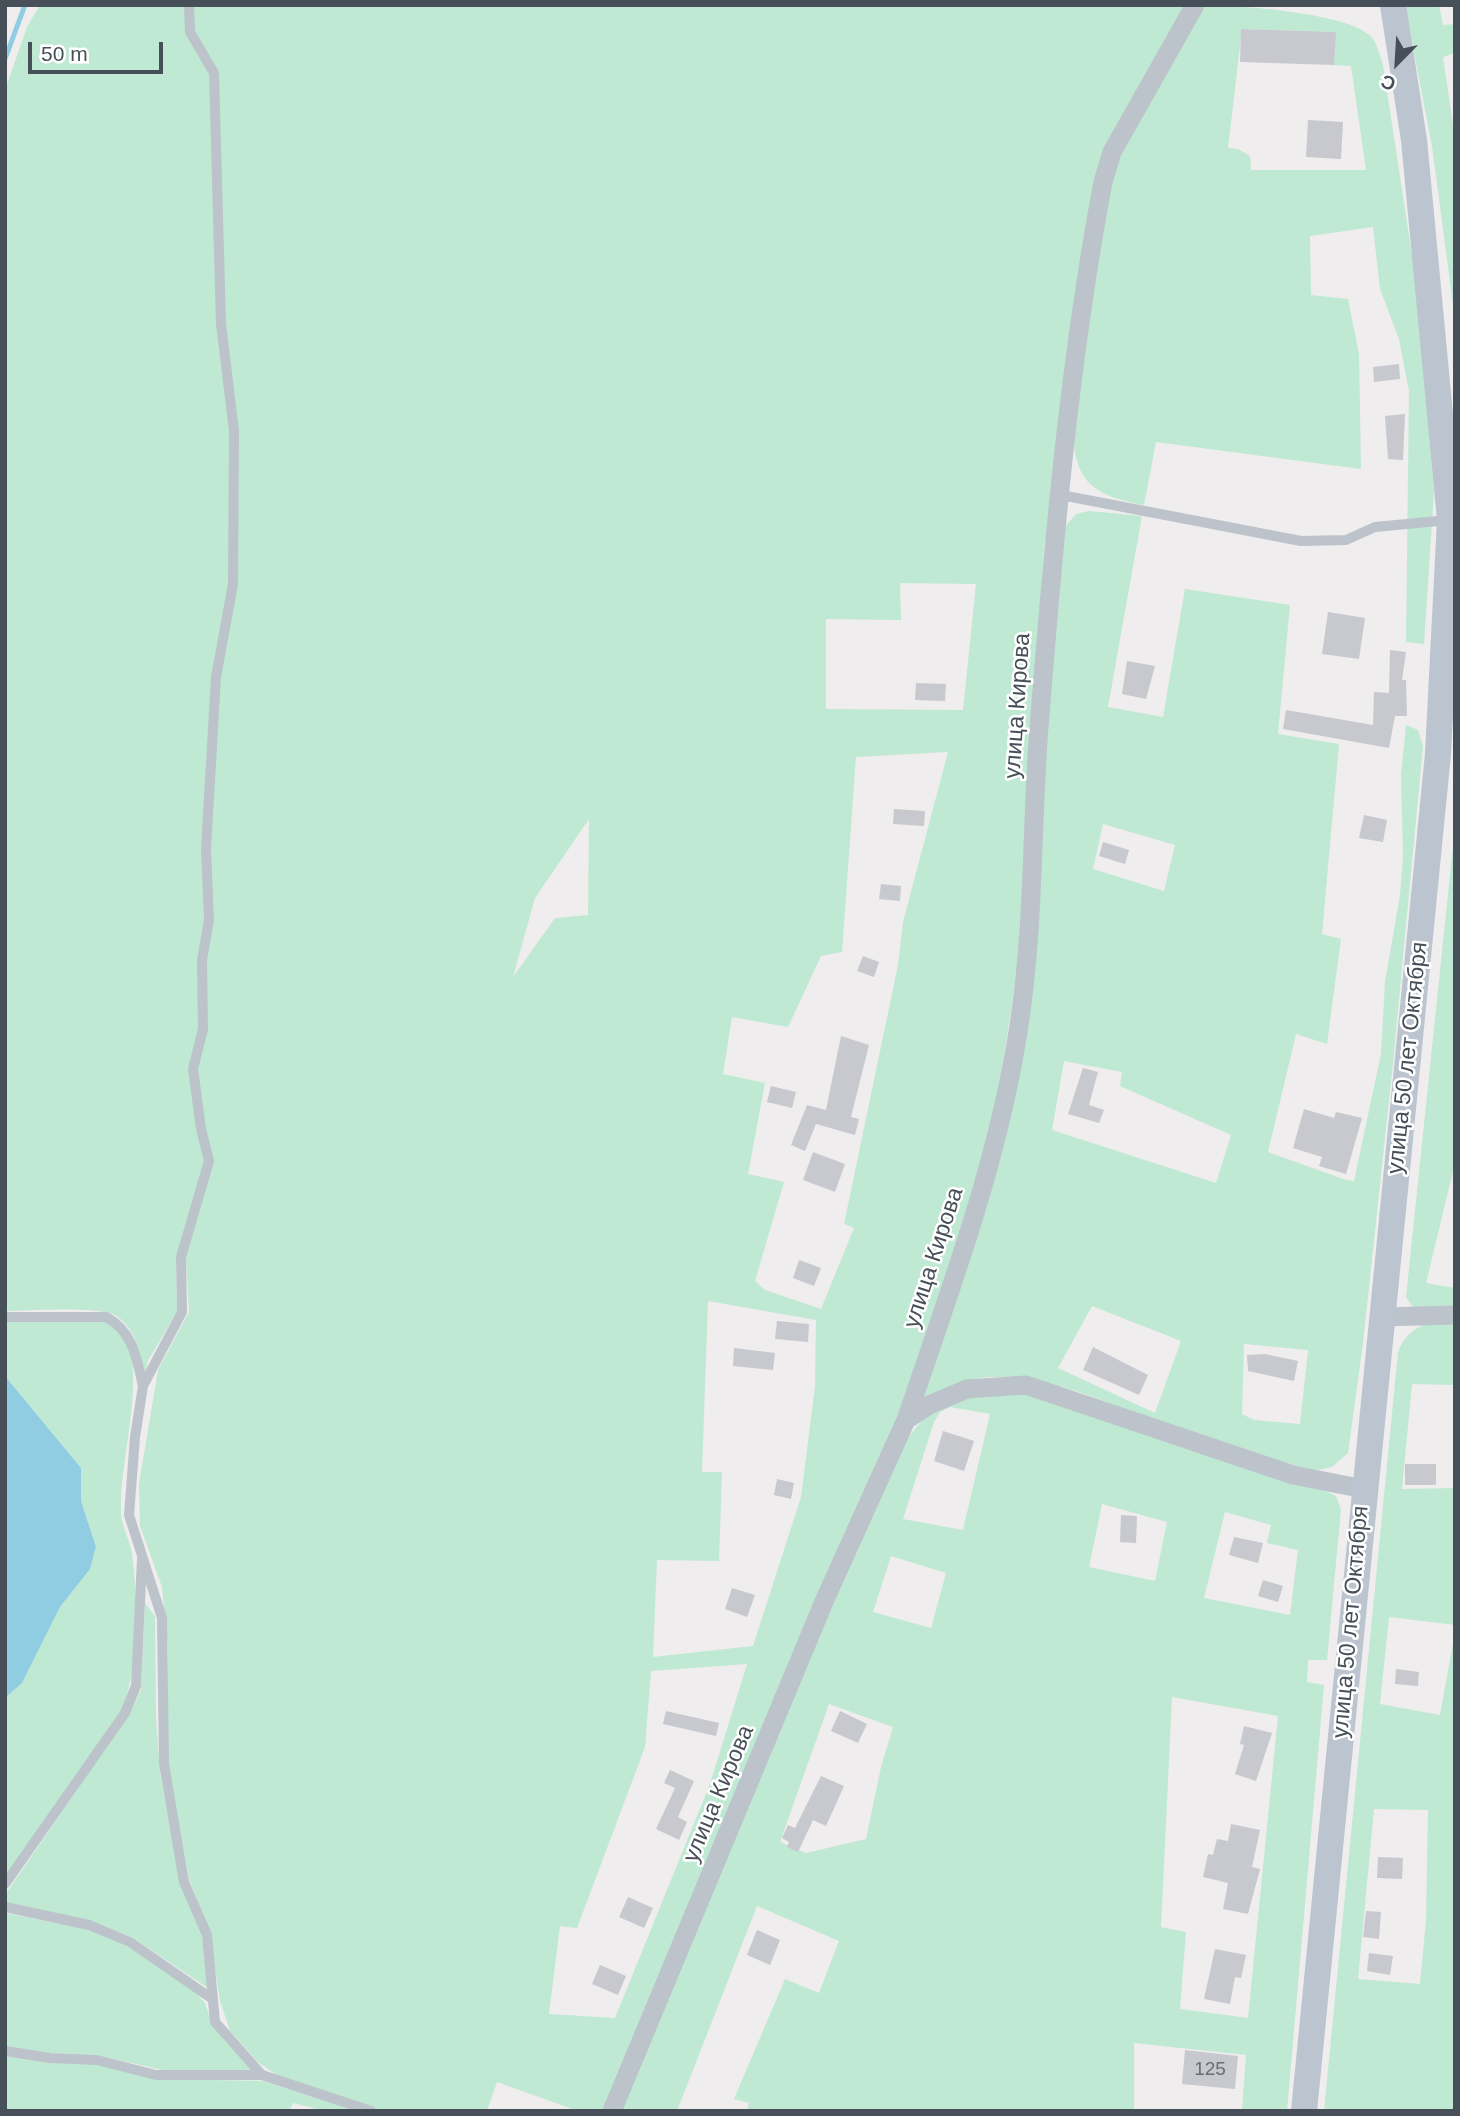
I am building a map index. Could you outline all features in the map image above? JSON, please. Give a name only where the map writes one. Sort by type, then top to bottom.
[{"type":"main road","name":"улица 50 лет Октября","points":[[1304,2111],[1438,754],[1450,520],[1414,140],[1392,5]]},
{"type":"street","name":"улица Кирова","points":[[612,2111],[831,1585],[906,1420],[983,1187],[1019,1026],[1028,952],[1050,571],[1076,365],[1104,181],[1112,152],[1195,5]]},
{"type":"street","points":[[1382,1317],[1455,1315]]},
{"type":"street","points":[[906,1420],[929,1405],[967,1389],[1026,1385],[1293,1475],[1364,1489]]},
{"type":"lane","points":[[189,5],[190,32],[214,73],[221,324],[234,431],[233,584],[216,677],[206,849],[209,920],[202,960],[203,1029],[193,1069],[201,1129],[209,1161],[181,1257],[182,1312],[144,1386],[135,1437],[129,1515],[143,1551],[162,1618],[164,1764],[184,1882],[207,1935],[215,2022],[262,2075]]},
{"type":"lane","points":[[1060,495],[1301,541],[1346,540],[1375,527],[1450,520]]},
{"type":"lane","points":[[5,1317],[106,1317],[118,1323],[135,1349],[144,1386]]},
{"type":"lane","points":[[5,1884],[125,1713],[136,1686],[143,1551]]},
{"type":"lane","points":[[5,1907],[89,1925],[130,1942],[211,1997]]},
{"type":"lane","points":[[5,2051],[50,2058],[97,2060],[156,2075],[262,2075],[371,2111]]},
{"type":"green space","points":[[40,5],[1189,5],[1116,130],[1044,548],[1020,951],[1001,1075],[978,1183],[908,1399],[604,2111],[578,2111],[497,2082],[487,2111],[382,2111],[278,2076],[258,2062],[230,2031],[220,2001],[209,1929],[189,1879],[167,1760],[168,1649],[162,1587],[140,1526],[139,1484],[158,1370],[189,1312],[186,1257],[176,1268],[177,1311],[148,1361],[145,1374],[139,1350],[129,1329],[110,1313],[81,1310],[5,1311],[5,90],[27,27]],"holes":[[[900,583],[976,584],[963,710],[826,709],[826,619],[901,620]],[[948,752],[903,922],[898,965],[844,1224],[854,1228],[821,1309],[765,1290],[755,1281],[784,1182],[748,1174],[765,1083],[723,1074],[732,1017],[788,1027],[821,956],[842,952],[856,757]],[[589,819],[588,915],[555,918],[513,977],[535,898]],[[708,1301],[816,1320],[815,1386],[801,1497],[753,1646],[653,1657],[657,1560],[719,1561],[722,1472],[702,1472]],[[747,1664],[710,1784],[615,2018],[549,2014],[560,1926],[577,1928],[645,1747],[651,1671]]]},
{"type":"green space","points":[[1199,5],[1319,16],[1343,22],[1373,39],[1383,65],[1416,282],[1434,491],[1424,644],[1406,642],[1409,391],[1399,339],[1380,289],[1373,227],[1310,236],[1311,295],[1348,299],[1359,354],[1361,469],[1156,442],[1144,505],[1111,497],[1099,491],[1082,473],[1077,461],[1073,427],[1100,222],[1118,155]],"holes":[[[1242,29],[1335,32],[1334,65],[1351,66],[1366,170],[1251,170],[1250,156],[1238,149],[1228,148]]]},
{"type":"green space","points":[[1405,5],[1439,5],[1443,25],[1455,24],[1455,53],[1443,57],[1455,138],[1455,320],[1432,146]]},
{"type":"green space","points":[[1089,511],[1142,516],[1108,707],[1163,717],[1185,589],[1290,605],[1278,734],[1339,744],[1322,934],[1341,939],[1327,1044],[1296,1034],[1268,1152],[1346,1180],[1354,1181],[1381,1054],[1385,982],[1400,895],[1403,857],[1401,775],[1406,725],[1418,730],[1423,746],[1363,1343],[1348,1453],[1332,1467],[1314,1471],[1233,1449],[1048,1383],[983,1378],[916,1399],[997,1158],[1044,769],[1062,530],[1076,514]],"holes":[[[1103,824],[1175,845],[1164,891],[1093,869]],[[1064,1061],[1122,1072],[1120,1086],[1231,1135],[1216,1183],[1052,1130]],[[1092,1306],[1181,1341],[1155,1413],[1058,1368]],[[1244,1344],[1308,1350],[1300,1424],[1254,1420],[1242,1414]]]},
{"type":"green space","points":[[1455,827],[1455,1163],[1426,1283],[1455,1288],[1455,1310],[1413,1307],[1406,1297]]},
{"type":"green space","points":[[104,1320],[123,1336],[132,1357],[133,1396],[121,1512],[132,1554],[135,1592],[136,1632],[132,1671],[123,1708],[5,1879],[5,1698],[22,1683],[60,1607],[90,1569],[96,1547],[81,1501],[81,1468],[5,1376],[5,1321]]},
{"type":"green space","points":[[1455,1320],[1455,1385],[1412,1384],[1402,1489],[1455,1488],[1455,1625],[1389,1617],[1380,1704],[1440,1715],[1455,1632],[1455,2111],[1324,2111],[1398,1352],[1413,1331],[1428,1324]],"holes":[[[1374,1809],[1428,1810],[1426,1920],[1420,1984],[1358,1979]]]},
{"type":"green space","points":[[1027,1390],[1318,1487],[1336,1496],[1341,1509],[1327,1660],[1308,1660],[1307,1682],[1324,1685],[1287,2111],[1242,2111],[1246,2055],[1134,2043],[1134,2111],[747,2111],[749,2103],[734,2099],[785,1979],[819,1993],[839,1941],[757,1906],[677,2111],[619,2111],[898,1450],[924,1418],[955,1396]],"holes":[[[950,1407],[990,1414],[963,1530],[903,1519],[934,1422],[940,1412]],[[1102,1504],[1167,1522],[1155,1581],[1089,1567]],[[1225,1512],[1271,1525],[1267,1543],[1298,1550],[1290,1615],[1204,1598]],[[891,1556],[946,1573],[931,1628],[873,1612]],[[1172,1697],[1278,1716],[1248,2018],[1180,2009],[1186,1932],[1161,1927]],[[829,1704],[893,1727],[881,1767],[866,1839],[806,1853],[780,1842]]]},
{"type":"green space","points":[[145,1603],[155,1616],[156,1718],[160,1773],[180,1883],[202,1935],[208,1988],[130,1936],[83,1920],[5,1904],[5,1895],[131,1711],[141,1690]]},
{"type":"green space","points":[[5,1913],[91,1930],[127,1946],[191,1987],[205,2003],[211,2021],[254,2071],[162,2070],[96,2055],[45,2053],[5,2047]]},
{"type":"green space","points":[[5,2055],[98,2063],[158,2079],[263,2081],[357,2111],[325,2111],[293,2103],[289,2111],[5,2111]]},
{"type":"water","points":[[5,1376],[81,1468],[81,1501],[96,1547],[90,1569],[60,1607],[22,1683],[5,1698]]},
{"type":"building","points":[[1241,29],[1336,32],[1334,65],[1240,62]]},
{"type":"building","points":[[1308,120],[1343,122],[1341,159],[1306,157]]},
{"type":"building","points":[[1399,364],[1400,379],[1374,382],[1373,367]]},
{"type":"building","points":[[1405,414],[1403,460],[1388,459],[1385,416]]},
{"type":"building","points":[[1328,612],[1365,618],[1359,659],[1322,654]]},
{"type":"building","points":[[1390,650],[1406,652],[1402,680],[1406,680],[1407,716],[1395,716],[1389,748],[1283,729],[1286,710],[1373,725],[1374,692],[1389,693]]},
{"type":"building","points":[[1127,661],[1155,666],[1146,699],[1122,694]]},
{"type":"building","points":[[916,683],[946,684],[945,701],[915,700]]},
{"type":"building","points":[[894,809],[925,811],[924,826],[893,824]]},
{"type":"building","points":[[1364,815],[1387,820],[1383,842],[1359,838]]},
{"type":"building","points":[[1103,842],[1129,850],[1125,864],[1099,856]]},
{"type":"building","points":[[881,884],[901,886],[900,901],[879,899]]},
{"type":"building","points":[[863,956],[879,962],[874,977],[857,971]]},
{"type":"building","points":[[841,1036],[869,1045],[851,1117],[859,1119],[855,1135],[816,1124],[805,1151],[791,1145],[807,1105],[826,1110]]},
{"type":"building","points":[[1083,1068],[1098,1072],[1089,1105],[1104,1110],[1099,1123],[1068,1114]]},
{"type":"building","points":[[771,1086],[796,1092],[792,1108],[767,1102]]},
{"type":"building","points":[[1304,1109],[1334,1118],[1336,1112],[1362,1118],[1346,1174],[1319,1166],[1322,1157],[1293,1148]]},
{"type":"building","points":[[813,1152],[845,1164],[835,1192],[803,1180]]},
{"type":"building","points":[[799,1260],[821,1268],[814,1286],[793,1278]]},
{"type":"building","points":[[777,1321],[809,1324],[808,1342],[775,1339]]},
{"type":"building","points":[[1093,1347],[1148,1375],[1139,1395],[1083,1370]]},
{"type":"building","points":[[734,1348],[775,1353],[773,1370],[733,1366]]},
{"type":"building","points":[[1265,1354],[1298,1361],[1294,1381],[1248,1371],[1247,1355]]},
{"type":"building","points":[[943,1431],[974,1441],[964,1471],[934,1461]]},
{"type":"building","points":[[1405,1464],[1436,1464],[1436,1485],[1405,1485]]},
{"type":"building","points":[[777,1479],[794,1483],[791,1499],[774,1495]]},
{"type":"building","points":[[1121,1515],[1137,1516],[1136,1543],[1120,1542]]},
{"type":"building","points":[[1234,1537],[1263,1543],[1258,1563],[1229,1555]]},
{"type":"building","points":[[1263,1580],[1283,1586],[1278,1602],[1258,1596]]},
{"type":"building","points":[[732,1588],[755,1595],[747,1617],[725,1609]]},
{"type":"building","points":[[1396,1669],[1419,1672],[1418,1686],[1395,1684]]},
{"type":"building","points":[[666,1711],[719,1723],[716,1736],[663,1724]]},
{"type":"building","points":[[840,1711],[867,1724],[858,1743],[831,1731]]},
{"type":"building","points":[[1244,1726],[1272,1733],[1256,1781],[1235,1774],[1244,1745],[1240,1744]]},
{"type":"building","points":[[670,1770],[694,1781],[678,1817],[687,1822],[679,1840],[656,1829],[675,1788],[664,1783]]},
{"type":"building","points":[[821,1776],[844,1786],[826,1826],[813,1820],[798,1852],[787,1847],[789,1842],[782,1838],[788,1825],[795,1828]]},
{"type":"building","points":[[1231,1824],[1260,1830],[1252,1867],[1260,1869],[1248,1914],[1223,1909],[1228,1883],[1203,1877],[1208,1854],[1213,1855],[1217,1839],[1228,1841]]},
{"type":"building","points":[[1378,1857],[1403,1858],[1402,1879],[1377,1878]]},
{"type":"building","points":[[628,1897],[653,1908],[644,1928],[619,1917]]},
{"type":"building","points":[[1366,1911],[1381,1912],[1379,1939],[1363,1937]]},
{"type":"building","points":[[757,1930],[780,1940],[770,1965],[747,1955]]},
{"type":"building","points":[[1215,1949],[1246,1955],[1241,1978],[1235,1977],[1230,2004],[1204,1999]]},
{"type":"building","points":[[1369,1953],[1393,1956],[1390,1975],[1367,1971]]},
{"type":"building","points":[[600,1965],[626,1976],[618,1995],[592,1984]]},
{"type":"building","points":[[1185,2050],[1238,2056],[1235,2089],[1182,2084]]},
{"type":"waterway","points":[[5,59],[25,5]]}]
